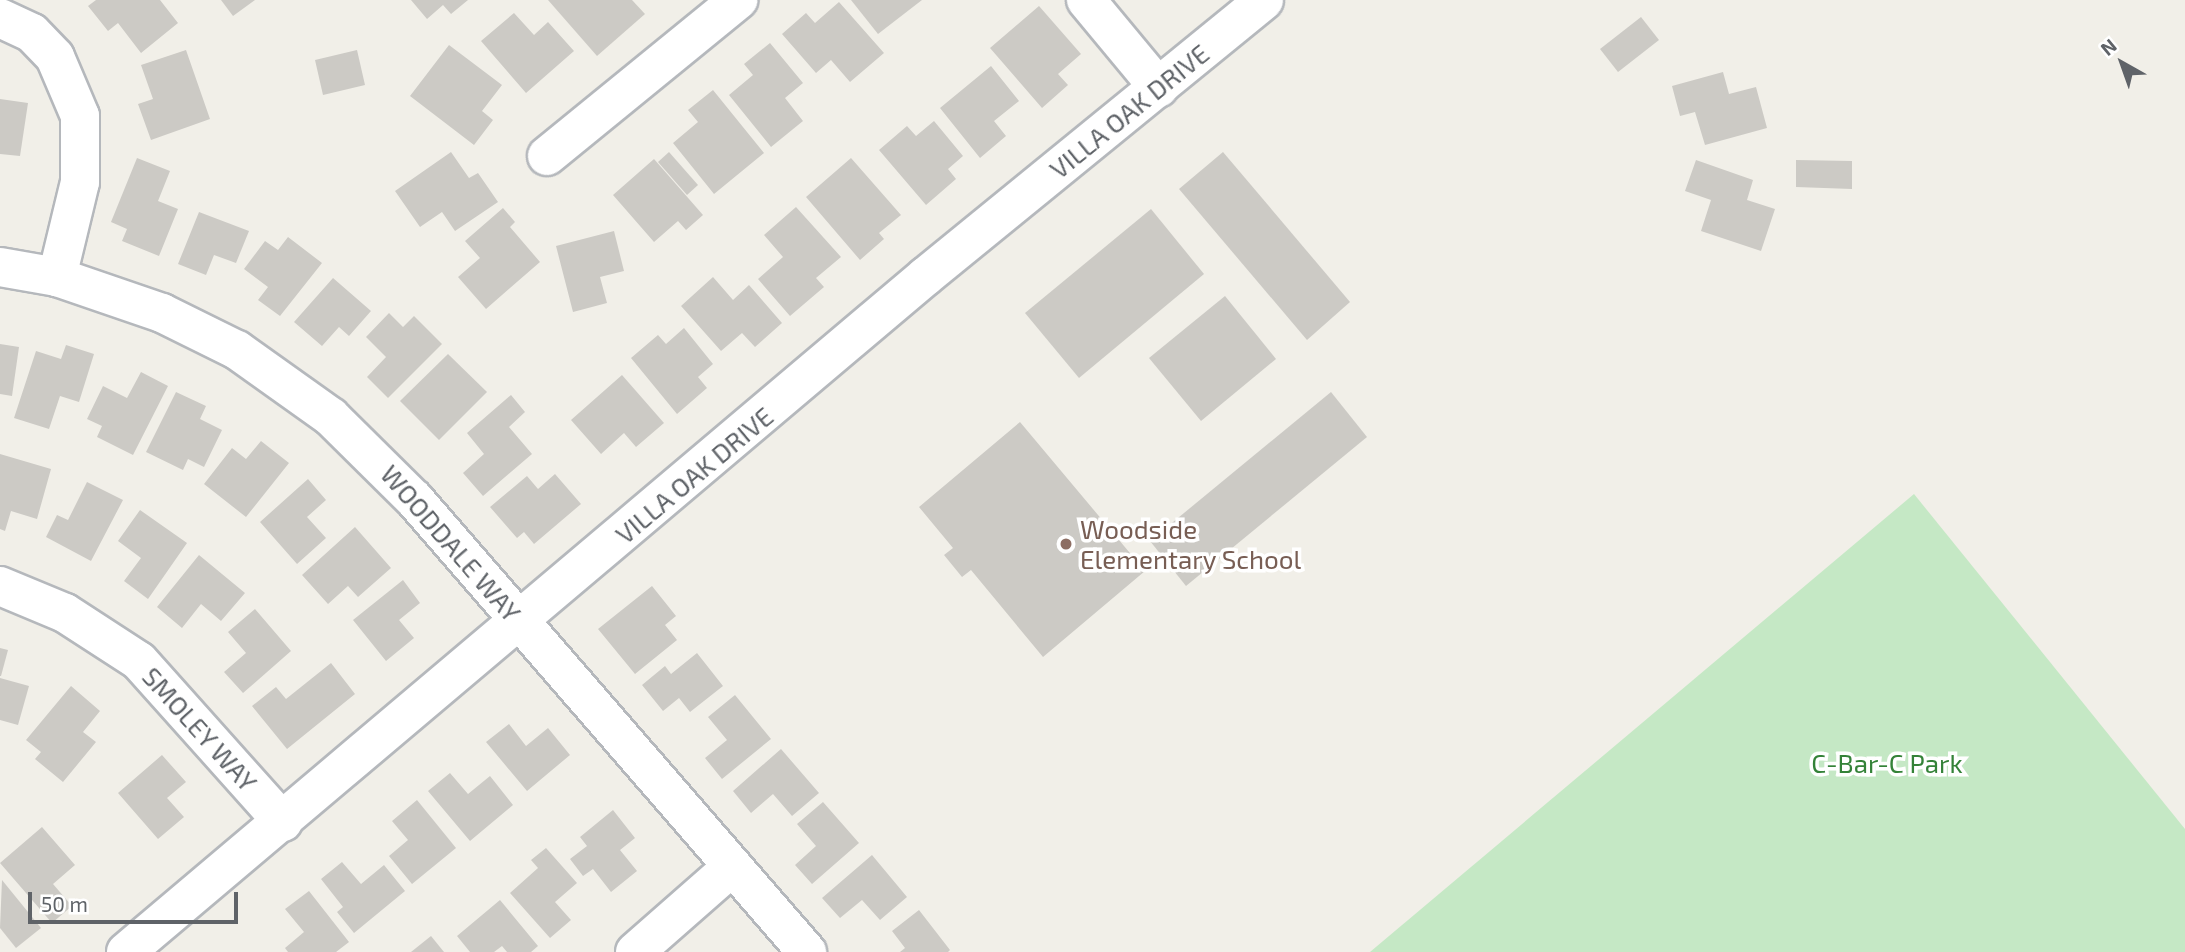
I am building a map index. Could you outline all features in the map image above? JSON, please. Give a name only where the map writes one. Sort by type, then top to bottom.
[{"type":"street","points":[[547,156],[738,0]]},
{"type":"street","points":[[1086,0],[1159,88]]},
{"type":"street","name":"VILLA OAK DRIVE","points":[[126,952],[520,622],[926,276],[1264,0]]},
{"type":"street","points":[[0,18],[32,33],[55,57],[80,117],[80,182],[57,277]]},
{"type":"street","name":"WOODDALE WAY","points":[[0,267],[57,277],[108,292],[202,332],[301,393],[393,476],[807,952]]},
{"type":"street","name":"SMOLEY WAY","points":[[0,586],[65,613],[139,661],[283,821]]},
{"type":"street","points":[[635,952],[733,866]]},
{"type":"green space","name":"C-Bar-C Park","points":[[1914,494],[2185,829],[2185,952],[1370,952]]},
{"type":"building","points":[[96,0],[160,0],[178,23],[141,53],[118,23],[108,31],[88,6]]},
{"type":"building","points":[[221,0],[255,0],[233,16]]},
{"type":"building","points":[[411,0],[468,0],[451,14],[443,5],[427,19]]},
{"type":"building","points":[[548,0],[632,0],[645,14],[597,56]]},
{"type":"building","points":[[851,0],[922,0],[878,34]]},
{"type":"building","points":[[839,2],[884,53],[850,82],[831,60],[816,73],[782,34],[806,13],[815,23]]},
{"type":"building","points":[[1039,6],[1081,54],[1058,74],[1068,85],[1042,108],[990,48]]},
{"type":"building","points":[[514,13],[534,35],[548,22],[574,51],[526,93],[481,41]]},
{"type":"building","points":[[1641,17],[1659,40],[1618,72],[1600,49]]},
{"type":"building","points":[[770,43],[803,83],[785,98],[803,121],[771,147],[729,95],[753,75],[744,64]]},
{"type":"building","points":[[449,45],[502,85],[482,111],[493,120],[474,145],[410,96]]},
{"type":"building","points":[[186,50],[210,119],[151,140],[138,104],[153,99],[141,65]]},
{"type":"building","points":[[357,50],[365,85],[323,95],[315,60]]},
{"type":"building","points":[[991,66],[1019,101],[994,121],[1006,136],[980,158],[940,108]]},
{"type":"building","points":[[1723,72],[1729,94],[1756,87],[1767,128],[1705,145],[1695,112],[1680,116],[1672,86]]},
{"type":"building","points":[[713,90],[764,153],[714,194],[673,143],[698,122],[688,110]]},
{"type":"building","points":[[0,99],[28,103],[20,156],[0,154]]},
{"type":"building","points":[[934,121],[963,156],[948,169],[956,179],[926,205],[879,150],[907,126],[916,136]]},
{"type":"building","points":[[451,152],[469,178],[478,173],[498,202],[455,231],[442,212],[420,227],[395,191]]},
{"type":"building","points":[[669,152],[698,185],[687,195],[658,162]]},
{"type":"building","points":[[1223,152],[1350,302],[1307,340],[1179,189]]},
{"type":"building","points":[[137,158],[170,171],[158,201],[178,209],[159,256],[122,241],[127,229],[111,222]]},
{"type":"building","points":[[851,158],[901,215],[879,233],[884,239],[860,260],[806,197]]},
{"type":"building","points":[[654,159],[703,215],[686,230],[678,221],[654,242],[613,195]]},
{"type":"building","points":[[1696,160],[1753,180],[1747,200],[1775,209],[1761,251],[1701,231],[1711,200],[1685,191]]},
{"type":"building","points":[[1796,160],[1852,161],[1852,189],[1796,187]]},
{"type":"building","points":[[796,207],[841,257],[816,278],[824,287],[790,316],[758,279],[783,257],[764,235]]},
{"type":"building","points":[[503,208],[515,222],[510,227],[540,262],[486,309],[458,277],[480,258],[465,241]]},
{"type":"building","points":[[1151,209],[1204,274],[1079,378],[1025,313]]},
{"type":"building","points":[[199,212],[249,231],[236,263],[214,255],[206,275],[178,264]]},
{"type":"building","points":[[614,231],[624,271],[600,277],[607,303],[573,312],[556,246]]},
{"type":"building","points":[[288,237],[322,263],[280,316],[258,300],[268,287],[244,269],[265,241],[278,250]]},
{"type":"building","points":[[713,277],[733,300],[749,285],[782,323],[755,347],[742,333],[721,351],[681,306]]},
{"type":"building","points":[[333,278],[371,311],[349,336],[339,327],[322,346],[294,322]]},
{"type":"building","points":[[1225,296],[1276,359],[1201,421],[1149,358]]},
{"type":"building","points":[[389,313],[403,327],[414,316],[442,344],[388,398],[367,377],[386,357],[366,337]]},
{"type":"building","points":[[684,328],[713,364],[698,377],[707,388],[677,414],[631,358],[658,335],[666,344]]},
{"type":"building","points":[[0,344],[19,347],[12,396],[0,394]]},
{"type":"building","points":[[66,345],[94,354],[79,402],[60,396],[49,429],[14,418],[36,351],[61,359]]},
{"type":"building","points":[[448,354],[487,392],[439,440],[400,401]]},
{"type":"building","points":[[141,372],[168,386],[133,455],[97,437],[102,426],[87,419],[103,386],[127,398]]},
{"type":"building","points":[[622,375],[664,423],[636,447],[624,433],[601,454],[571,420]]},
{"type":"building","points":[[176,392],[206,406],[200,419],[222,430],[204,467],[188,459],[183,470],[146,452]]},
{"type":"building","points":[[1331,392],[1367,437],[1186,586],[1150,541]]},
{"type":"building","points":[[511,395],[525,412],[509,427],[532,454],[483,496],[463,473],[484,454],[467,433]]},
{"type":"building","points":[[1020,422],[1145,571],[1043,657],[971,570],[962,577],[944,555],[953,548],[919,507]]},
{"type":"building","points":[[261,441],[289,463],[246,517],[204,484],[232,448],[246,459]]},
{"type":"building","points":[[0,454],[51,469],[37,519],[11,511],[5,531],[0,529]]},
{"type":"building","points":[[555,474],[581,504],[534,544],[524,532],[517,538],[490,507],[527,476],[538,489]]},
{"type":"building","points":[[308,479],[326,500],[307,517],[326,538],[297,564],[260,522]]},
{"type":"building","points":[[87,482],[123,500],[91,561],[46,537],[57,515],[68,520]]},
{"type":"building","points":[[140,510],[187,543],[148,599],[124,581],[141,558],[118,541]]},
{"type":"building","points":[[355,527],[391,568],[358,597],[348,586],[328,604],[302,575]]},
{"type":"building","points":[[199,555],[245,593],[221,621],[201,604],[182,628],[157,607]]},
{"type":"building","points":[[403,580],[420,603],[399,620],[414,638],[386,661],[353,620]]},
{"type":"building","points":[[652,586],[676,616],[665,625],[677,640],[635,674],[598,629]]},
{"type":"building","points":[[255,609],[291,651],[243,693],[224,672],[246,653],[228,632]]},
{"type":"building","points":[[0,648],[8,650],[1,676],[0,676]]},
{"type":"building","points":[[697,653],[723,686],[690,712],[679,698],[663,711],[642,685],[665,666],[671,674]]},
{"type":"building","points":[[331,663],[355,694],[287,749],[252,706],[276,687],[286,699]]},
{"type":"building","points":[[0,678],[29,686],[18,725],[0,720]]},
{"type":"building","points":[[71,686],[100,711],[83,732],[96,742],[63,782],[35,759],[41,752],[26,740]]},
{"type":"building","points":[[735,695],[771,739],[722,779],[705,758],[727,740],[708,717]]},
{"type":"building","points":[[509,724],[526,746],[548,728],[570,755],[527,791],[486,742]]},
{"type":"building","points":[[781,749],[819,793],[792,816],[773,794],[751,813],[733,791]]},
{"type":"building","points":[[162,755],[186,782],[167,798],[184,817],[158,839],[118,793]]},
{"type":"building","points":[[450,773],[468,794],[490,776],[513,805],[470,841],[428,791]]},
{"type":"building","points":[[417,800],[456,848],[412,884],[389,856],[408,840],[392,821]]},
{"type":"building","points":[[823,802],[859,843],[812,884],[795,865],[816,846],[797,824]]},
{"type":"building","points":[[613,810],[635,838],[620,850],[637,871],[611,892],[593,869],[583,876],[570,859],[587,846],[580,837]]},
{"type":"building","points":[[42,827],[75,865],[53,884],[72,906],[52,923],[0,863]]},
{"type":"building","points":[[546,848],[577,883],[555,902],[571,920],[550,938],[510,893],[538,868],[531,860]]},
{"type":"building","points":[[872,855],[907,897],[880,920],[862,900],[840,918],[822,898]]},
{"type":"building","points":[[342,862],[361,884],[384,865],[405,891],[354,933],[337,912],[343,907],[321,879]]},
{"type":"building","points":[[2,880],[41,928],[16,948],[0,928]]},
{"type":"building","points":[[309,891],[349,942],[336,952],[288,952],[285,948],[304,932],[285,909]]},
{"type":"building","points":[[500,900],[538,946],[531,952],[507,952],[502,946],[494,952],[470,952],[457,936]]},
{"type":"building","points":[[919,910],[950,950],[948,952],[900,952],[905,948],[892,931]]},
{"type":"building","points":[[431,936],[444,952],[411,952]]},
{"type":"place","name":"Woodside Elementary School","points":[[1066,544]]}]
